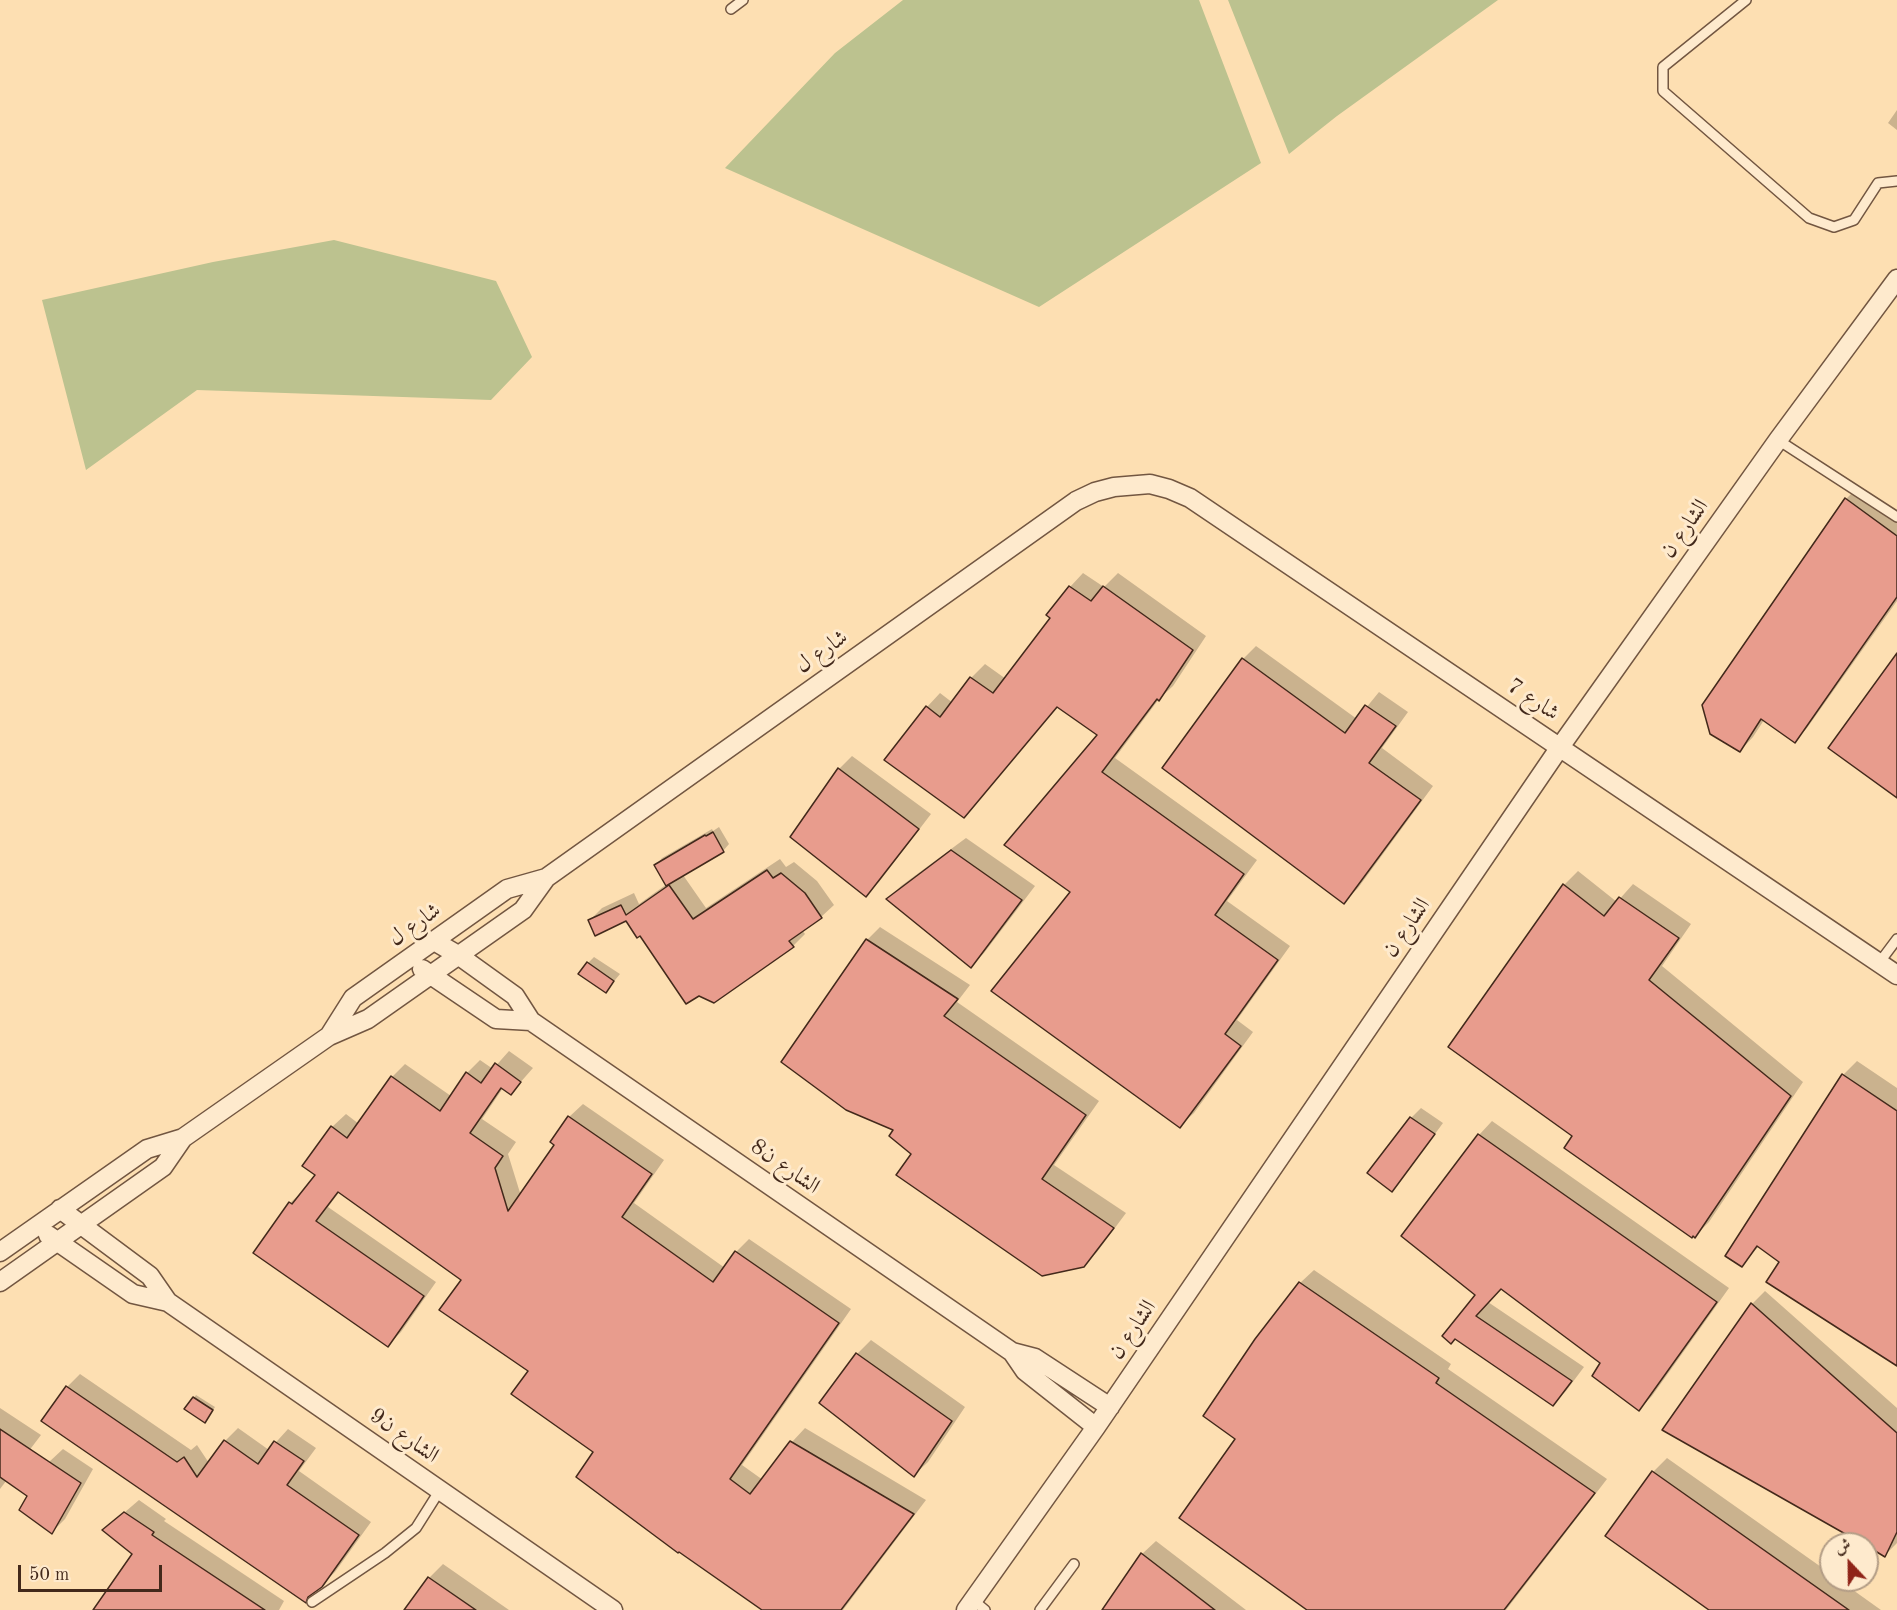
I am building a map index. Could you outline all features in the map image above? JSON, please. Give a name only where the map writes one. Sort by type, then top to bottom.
[{"type":"street","name":"الشارع ن","points":[[975,1607],[1560,747],[1778,440],[1897,279]]},
{"type":"street","name":"شارع 7","points":[[1134,484],[1150,484],[1190,498],[1897,975]]},
{"type":"street","name":"شارع ل","points":[[0,1251],[147,1149],[183,1138],[328,1036],[368,1019],[523,910],[546,878],[1076,501],[1095,492],[1134,484]]},
{"type":"street","name":"شارع ل","points":[[328,1036],[353,998],[507,889],[546,878]]},
{"type":"street","name":"الشارع ن8","points":[[435,941],[515,996],[531,1021],[1012,1352],[1035,1358],[1110,1407]]},
{"type":"street","points":[[409,959],[496,1019],[531,1021]]},
{"type":"street","name":"شارع ل","points":[[0,1282],[163,1167],[183,1138]]},
{"type":"street","name":"الشارع ن9","points":[[60,1209],[150,1276],[168,1302],[613,1610]]},
{"type":"street","name":"الشارع ن9","points":[[37,1227],[133,1294],[168,1302]]},
{"type":"street","name":"الشارع ن8","points":[[1012,1352],[1025,1371],[1096,1427]]},
{"type":"lane","points":[[731,9],[743,0]]},
{"type":"lane","points":[[1746,0],[1662,67],[1663,91],[1809,218],[1834,227],[1854,220],[1878,183],[1897,181]]},
{"type":"lane","points":[[1778,440],[1897,517]]},
{"type":"lane","points":[[1879,963],[1897,939]]},
{"type":"lane","points":[[312,1602],[385,1553],[416,1528],[440,1490]]},
{"type":"lane","points":[[1040,1610],[1074,1564]]},
{"type":"green space","points":[[903,0],[1199,0],[1261,163],[1039,307],[725,168],[835,53]]},
{"type":"green space","points":[[1228,0],[1498,0],[1337,116],[1289,154]]},
{"type":"green space","points":[[334,240],[496,281],[532,357],[491,400],[197,390],[86,470],[42,300],[213,262]]},
{"type":"building","points":[[1845,498],[1897,536],[1897,597],[1795,743],[1761,719],[1740,752],[1710,734],[1702,705]]},
{"type":"building","points":[[1069,586],[1091,601],[1103,586],[1193,650],[1159,701],[1157,699],[1102,772],[1244,874],[1215,915],[1278,960],[1225,1034],[1241,1046],[1180,1128],[991,991],[1070,892],[1004,845],[1097,735],[1057,707],[964,818],[884,760],[926,706],[940,717],[970,677],[993,693],[1050,618],[1046,615]]},
{"type":"building","points":[[1897,653],[1897,798],[1828,748]]},
{"type":"building","points":[[1242,658],[1345,733],[1365,705],[1396,726],[1369,763],[1421,800],[1344,904],[1162,768]]},
{"type":"building","points":[[838,768],[919,829],[866,897],[790,837]]},
{"type":"building","points":[[713,832],[724,852],[666,886],[654,865]]},
{"type":"building","points":[[951,850],[1022,900],[971,968],[886,899]]},
{"type":"building","points":[[767,870],[773,878],[781,873],[805,893],[822,918],[789,941],[794,947],[714,1003],[699,996],[686,1004],[640,936],[637,938],[626,921],[595,936],[588,920],[621,905],[626,915],[669,885],[693,919]]},
{"type":"building","points":[[1563,884],[1604,916],[1619,897],[1679,938],[1649,980],[1791,1096],[1695,1238],[1564,1148],[1572,1136],[1448,1047]]},
{"type":"building","points":[[866,939],[958,999],[944,1016],[1086,1115],[1042,1179],[1114,1228],[1084,1267],[1042,1276],[896,1175],[911,1154],[889,1136],[893,1130],[846,1110],[781,1062]]},
{"type":"building","points":[[587,962],[614,981],[606,993],[578,974]]},
{"type":"building","points":[[495,1063],[521,1082],[511,1095],[501,1088],[470,1133],[503,1156],[495,1168],[508,1211],[554,1145],[550,1142],[568,1116],[652,1174],[622,1217],[713,1282],[735,1251],[839,1323],[730,1479],[750,1494],[790,1441],[914,1514],[841,1610],[762,1610],[678,1553],[576,1477],[593,1452],[511,1394],[528,1371],[439,1310],[461,1280],[338,1192],[316,1221],[424,1296],[388,1347],[253,1253],[289,1202],[292,1204],[315,1175],[302,1166],[331,1126],[347,1138],[391,1076],[440,1111],[466,1072],[481,1083]]},
{"type":"building","points":[[1842,1074],[1897,1111],[1897,1366],[1766,1282],[1779,1262],[1757,1246],[1742,1267],[1725,1256]]},
{"type":"building","points":[[1410,1117],[1435,1134],[1392,1192],[1367,1173]]},
{"type":"building","points":[[1478,1134],[1717,1302],[1639,1411],[1592,1376],[1600,1363],[1501,1289],[1476,1316],[1572,1381],[1553,1406],[1455,1339],[1451,1344],[1442,1336],[1475,1295],[1401,1236]]},
{"type":"building","points":[[1299,1282],[1439,1378],[1436,1383],[1595,1493],[1504,1610],[1307,1610],[1179,1518],[1235,1439],[1203,1416],[1255,1339]]},
{"type":"building","points":[[1751,1303],[1897,1433],[1897,1532],[1885,1557],[1879,1553],[1879,1532],[1842,1532],[1662,1430]]},
{"type":"building","points":[[856,1353],[952,1421],[914,1477],[819,1403]]},
{"type":"building","points":[[66,1386],[177,1462],[184,1457],[197,1477],[224,1440],[258,1464],[274,1441],[304,1461],[287,1485],[359,1535],[322,1587],[308,1597],[306,1603],[41,1421]]},
{"type":"building","points":[[193,1397],[213,1410],[205,1423],[184,1409]]},
{"type":"building","points":[[0,1429],[81,1483],[52,1534],[19,1510],[27,1496],[0,1477]]},
{"type":"building","points":[[1652,1471],[1819,1589],[1819,1592],[1823,1592],[1849,1610],[1709,1610],[1605,1536]]},
{"type":"building","points":[[124,1512],[154,1532],[152,1535],[265,1610],[93,1610],[132,1554],[102,1530]]},
{"type":"building","points":[[1141,1553],[1215,1610],[1102,1610]]},
{"type":"building","points":[[428,1577],[476,1610],[404,1610]]}]
